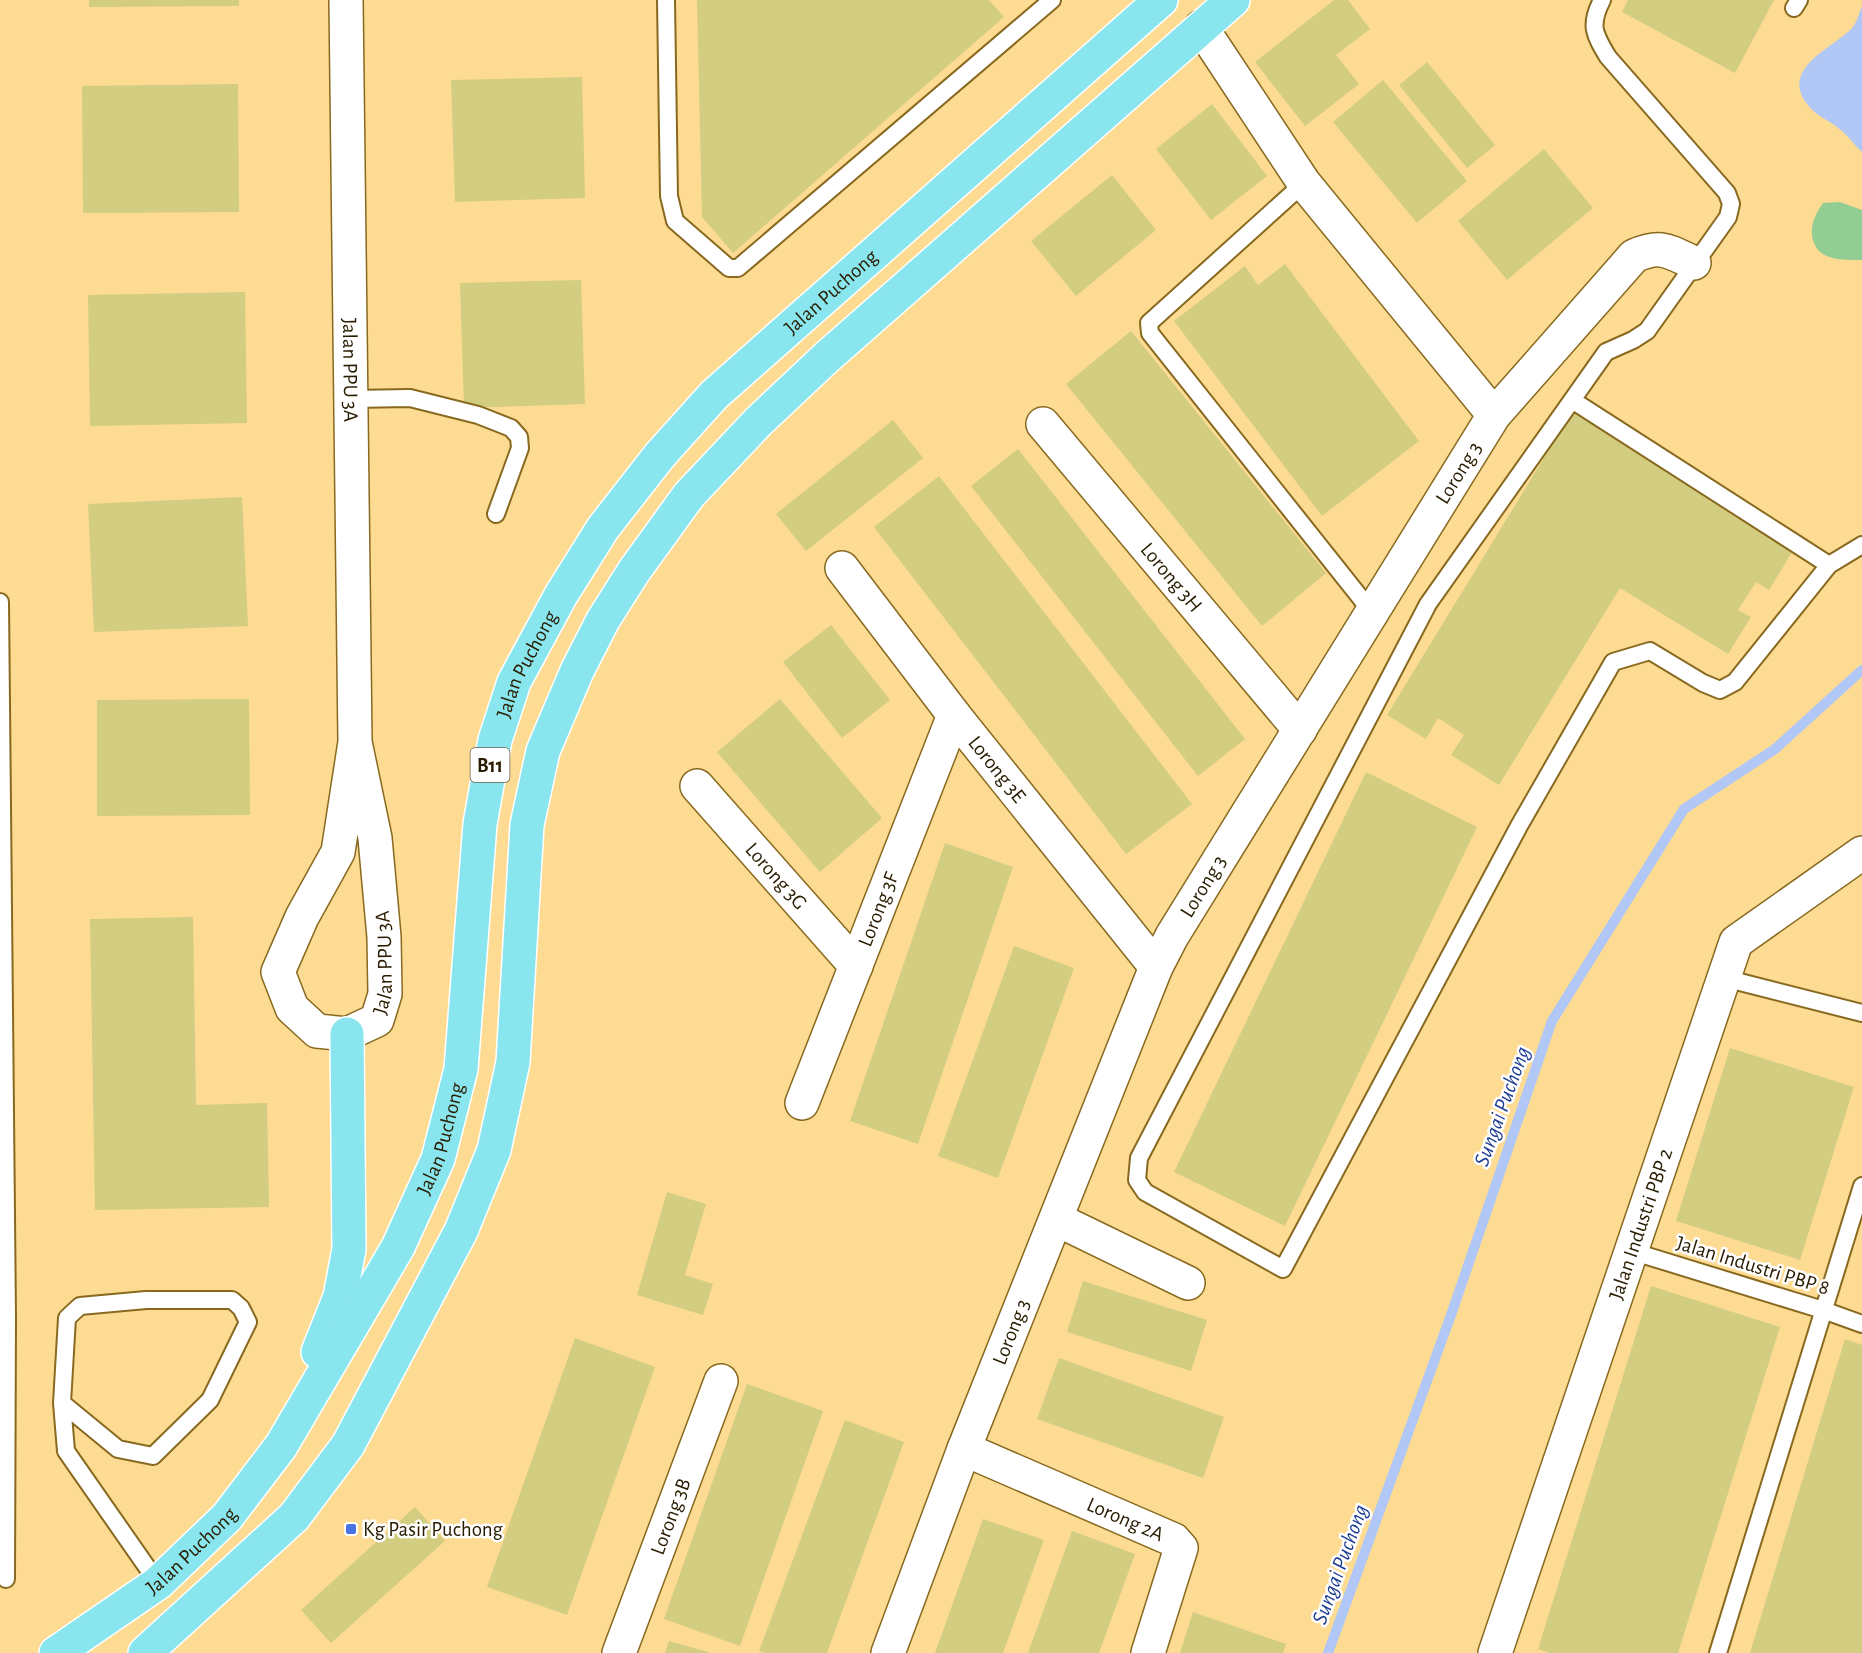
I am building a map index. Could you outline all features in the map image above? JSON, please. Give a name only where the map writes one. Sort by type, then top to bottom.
[{"type":"main road","name":"Jalan Puchong","points":[[56,1653],[158,1583],[227,1517],[281,1446],[398,1247],[438,1159],[461,1069],[480,824],[495,740],[514,682],[561,595],[603,528],[660,455],[714,395],[1161,0]]},
{"type":"main road","name":"B11","points":[[145,1653],[294,1517],[348,1445],[461,1231],[494,1150],[513,1062],[527,825],[543,751],[577,671],[603,620],[634,571],[688,495],[758,422],[836,349],[1233,0]]},
{"type":"main road","points":[[281,1446],[340,1297],[349,1249],[347,1034]]},
{"type":"street","name":"Jalan PPU 3A","points":[[346,0],[355,742],[338,852],[302,917],[278,972],[292,1008],[317,1030],[347,1034],[377,1020],[386,994],[384,937],[375,838],[355,742]]},
{"type":"street","points":[[1201,27],[1304,183],[1494,415]]},
{"type":"street","name":"Lorong 3","points":[[888,1653],[964,1449],[1156,967],[1172,936],[1494,415],[1634,256],[1645,251],[1662,249],[1694,263]]},
{"type":"street","name":"Lorong 3H","points":[[1043,424],[1300,730]]},
{"type":"street","name":"Lorong 3E","points":[[842,568],[954,715],[1156,967]]},
{"type":"street","name":"Lorong 3F","points":[[802,1103],[954,715]]},
{"type":"street","name":"Lorong 3G","points":[[697,786],[856,966]]},
{"type":"street","name":"Jalan Industri PBP 2","points":[[1495,1653],[1736,942],[1862,854]]},
{"type":"street","points":[[1056,1219],[1188,1283]]},
{"type":"street","name":"Lorong 3B","points":[[619,1653],[721,1381]]},
{"type":"street","name":"Lorong 2A","points":[[964,1449],[1174,1540],[1181,1548],[1148,1653]]},
{"type":"lane","points":[[666,0],[669,196],[675,221],[729,268],[738,268],[1052,0]]},
{"type":"lane","points":[[1602,0],[1594,14],[1594,36],[1608,57],[1727,193],[1731,204],[1728,217],[1647,331],[1606,352],[1428,604],[1139,1158],[1137,1180],[1145,1192],[1283,1269],[1519,826],[1613,662],[1650,651],[1703,683],[1720,690],[1735,682],[1829,565],[1862,545]]},
{"type":"lane","points":[[1304,183],[1149,323],[1150,333],[1371,611]]},
{"type":"lane","points":[[351,399],[410,398],[478,415],[511,428],[519,437],[520,448],[496,514]]},
{"type":"lane","points":[[1572,400],[1829,565]]},
{"type":"lane","points":[[0,602],[6,1579]]},
{"type":"lane","points":[[1724,978],[1862,1013]]},
{"type":"lane","points":[[1718,1653],[1862,1186]]},
{"type":"lane","name":"Jalan Industri PBP 8","points":[[1631,1251],[1862,1324]]},
{"type":"lane","points":[[62,1402],[118,1449],[153,1456],[210,1400],[248,1322],[241,1308],[232,1300],[146,1300],[80,1306],[67,1318],[62,1402],[66,1451],[158,1583]]},
{"type":"green space","points":[[1840,202],[1862,210],[1862,260],[1830,257],[1818,250],[1814,244],[1812,226],[1820,207],[1823,203]]},
{"type":"water","points":[[1862,6],[1862,152],[1846,134],[1819,116],[1807,104],[1800,91],[1800,79],[1813,60],[1853,27]]},
{"type":"building","points":[[89,0],[239,0],[239,6],[89,7]]},
{"type":"building","points":[[697,0],[989,0],[1004,17],[733,253],[702,217]]},
{"type":"building","points":[[1334,0],[1348,0],[1370,29],[1336,55],[1359,84],[1305,126],[1255,62]]},
{"type":"building","points":[[1628,0],[1774,0],[1735,73],[1622,12]]},
{"type":"building","points":[[1427,62],[1495,145],[1467,168],[1399,85]]},
{"type":"building","points":[[582,77],[585,198],[455,202],[451,80]]},
{"type":"building","points":[[1383,80],[1467,181],[1417,223],[1333,122]]},
{"type":"building","points":[[238,84],[239,212],[83,213],[82,86]]},
{"type":"building","points":[[1212,104],[1267,176],[1211,220],[1156,149]]},
{"type":"building","points":[[1544,149],[1593,208],[1507,280],[1458,221]]},
{"type":"building","points":[[1112,175],[1156,230],[1076,296],[1031,241]]},
{"type":"building","points":[[1285,264],[1419,441],[1322,516],[1174,321],[1245,266],[1258,285]]},
{"type":"building","points":[[581,280],[585,404],[464,408],[460,283]]},
{"type":"building","points":[[245,292],[247,423],[90,426],[88,295]]},
{"type":"building","points":[[1131,331],[1326,573],[1262,626],[1066,384]]},
{"type":"building","points":[[1572,412],[1794,549],[1769,590],[1756,582],[1738,610],[1751,617],[1728,654],[1620,588],[1499,785],[1451,755],[1464,735],[1438,718],[1426,739],[1387,715]]},
{"type":"building","points":[[893,420],[923,458],[806,551],[776,514]]},
{"type":"building","points":[[1018,449],[1245,739],[1198,776],[971,486]]},
{"type":"building","points":[[939,476],[1192,804],[1126,854],[874,527]]},
{"type":"building","points":[[242,497],[248,626],[94,632],[88,504]]},
{"type":"building","points":[[831,625],[890,700],[842,738],[783,662]]},
{"type":"building","points":[[249,699],[250,815],[97,816],[97,700]]},
{"type":"building","points":[[780,699],[882,818],[820,872],[717,752]]},
{"type":"building","points":[[1366,772],[1477,827],[1285,1226],[1174,1172]]},
{"type":"building","points":[[945,843],[1013,867],[918,1144],[850,1121]]},
{"type":"building","points":[[193,917],[196,1105],[267,1103],[269,1207],[95,1210],[90,919]]},
{"type":"building","points":[[1014,946],[1074,968],[998,1178],[938,1156]]},
{"type":"building","points":[[1730,1048],[1854,1087],[1800,1260],[1676,1221]]},
{"type":"building","points":[[667,1192],[706,1204],[685,1275],[713,1284],[703,1315],[637,1295]]},
{"type":"building","points":[[1083,1281],[1207,1320],[1191,1371],[1067,1332]]},
{"type":"building","points":[[1651,1286],[1780,1327],[1678,1653],[1550,1653],[1538,1649]]},
{"type":"building","points":[[575,1338],[655,1367],[567,1615],[487,1587]]},
{"type":"building","points":[[1845,1339],[1862,1345],[1862,1653],[1750,1653]]},
{"type":"building","points":[[1059,1358],[1224,1417],[1203,1478],[1037,1419]]},
{"type":"building","points":[[747,1384],[823,1411],[740,1646],[664,1619]]},
{"type":"building","points":[[845,1420],[904,1442],[827,1653],[765,1653],[759,1651]]},
{"type":"building","points":[[415,1507],[445,1541],[331,1643],[301,1610]]},
{"type":"building","points":[[983,1519],[1044,1540],[1003,1653],[935,1653]]},
{"type":"building","points":[[1072,1531],[1135,1554],[1099,1653],[1028,1653]]},
{"type":"building","points":[[1193,1612],[1286,1644],[1283,1653],[1180,1653]]},
{"type":"building","points":[[669,1641],[708,1652],[708,1653],[665,1653]]},
{"type":"waterway","name":"Sungai Puchong","points":[[1328,1653],[1451,1315],[1552,1021],[1684,809],[1775,749],[1862,670]]},
{"type":"place","name":"Kg Pasir Puchong","points":[[351,1529]]}]
